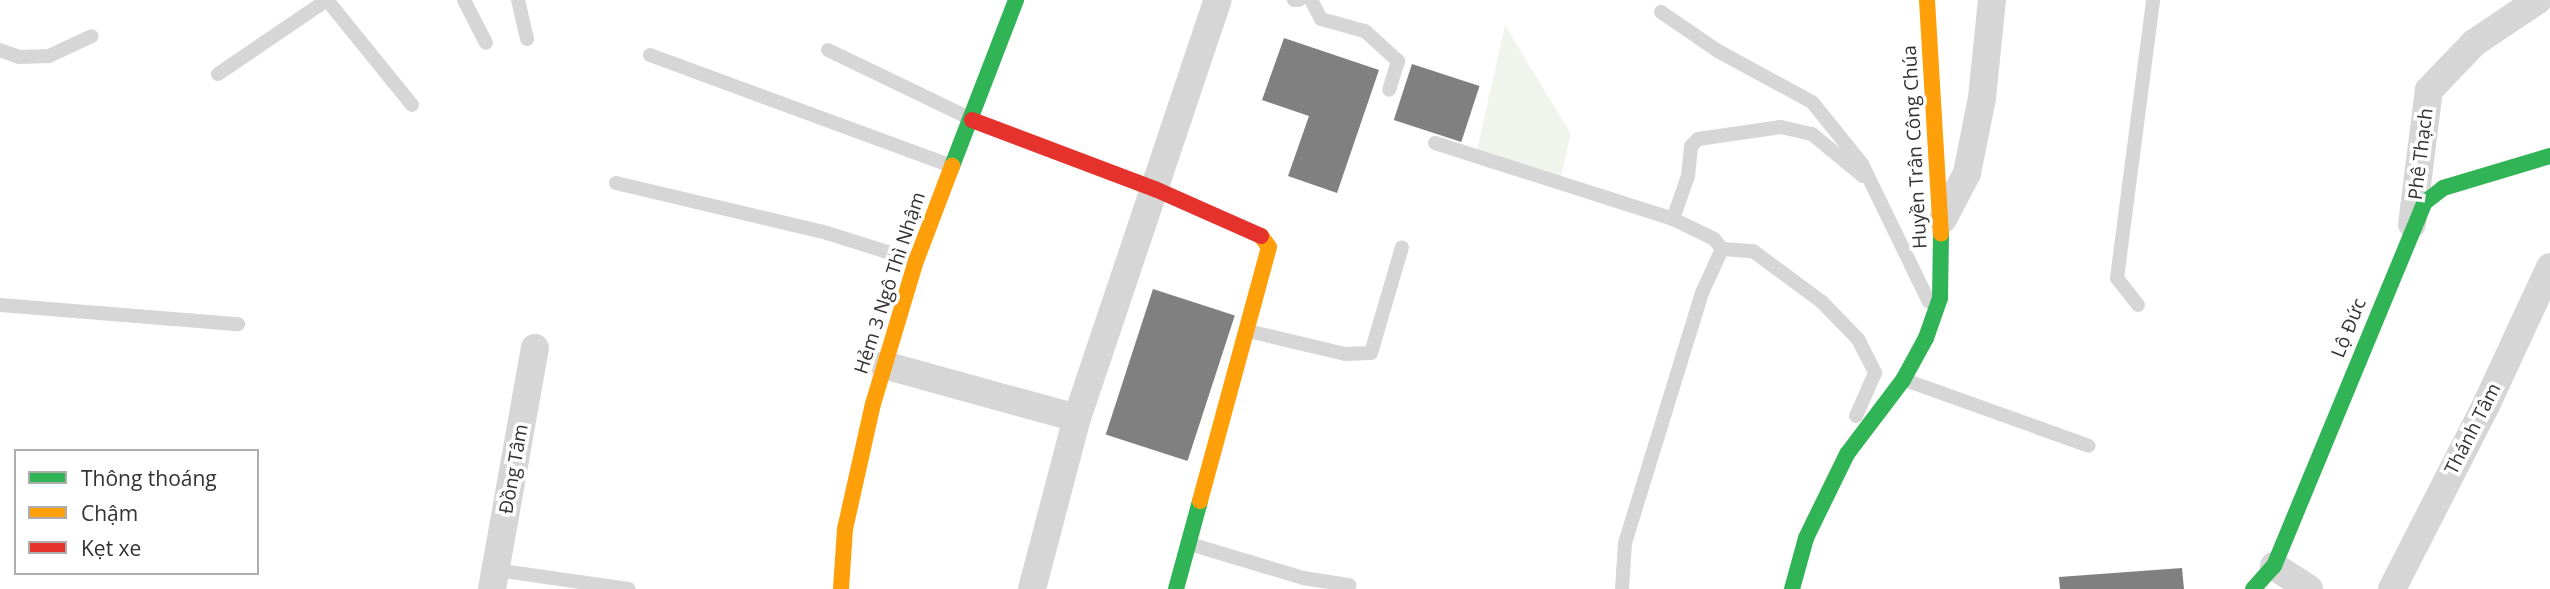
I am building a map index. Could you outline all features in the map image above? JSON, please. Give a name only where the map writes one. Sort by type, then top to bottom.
[{"type":"street","name":"Hẻm 3 Ngô Thì Nhậm","points":[[841,589],[845,529],[884,365],[916,261],[1016,0]]},
{"type":"street","points":[[1032,589],[1077,418],[1218,0]]},
{"type":"street","name":"Huyền Trân Công Chúa","points":[[1792,589],[1806,538],[1847,454],[1903,380],[1940,298],[1942,221],[1927,0]]},
{"type":"street","points":[[1942,221],[1967,173],[1982,98],[1992,0]]},
{"type":"street","name":"Phê Thạch","points":[[2411,233],[2429,90],[2474,43],[2538,0]]},
{"type":"street","points":[[972,120],[1155,189],[1260,234],[1269,247],[1245,330],[1191,544],[1176,589]]},
{"type":"street","name":"Lộ Đức","points":[[2253,589],[2274,566],[2424,203],[2443,188],[2550,156]]},
{"type":"street","name":"Thánh Tâm","points":[[2392,589],[2487,403],[2550,267]]},
{"type":"street","name":"Đồng Tâm","points":[[494,580],[535,348]]},
{"type":"street","points":[[884,365],[1077,418]]},
{"type":"street","points":[[2274,566],[2309,589]]},
{"type":"lane","points":[[218,74],[327,0],[412,105]]},
{"type":"lane","points":[[464,0],[486,43]]},
{"type":"lane","points":[[517,0],[527,39]]},
{"type":"lane","points":[[1311,0],[1321,19],[1365,31],[1398,61],[1389,90]]},
{"type":"lane","points":[[2138,304],[2117,278],[2153,0]]},
{"type":"lane","points":[[1661,12],[1718,51],[1812,102],[1844,137],[1874,187],[1901,252],[1935,312]]},
{"type":"lane","points":[[0,50],[19,57],[49,56],[92,36]]},
{"type":"lane","points":[[828,50],[972,120]]},
{"type":"lane","points":[[650,55],[951,166]]},
{"type":"lane","points":[[1673,219],[1688,176],[1691,146],[1698,139],[1735,133],[1781,128],[1812,134],[1874,187]]},
{"type":"lane","points":[[1435,143],[1673,219],[1714,239],[1722,249],[1753,251],[1822,302],[1858,339],[1875,373],[1845,438],[1847,454]]},
{"type":"lane","points":[[617,183],[827,233],[916,261]]},
{"type":"lane","points":[[1245,330],[1345,354],[1371,353],[1402,247]]},
{"type":"lane","points":[[1622,589],[1625,543],[1702,293],[1722,249]]},
{"type":"lane","points":[[0,305],[238,324]]},
{"type":"lane","points":[[1903,380],[2088,446]]},
{"type":"lane","points":[[1191,544],[1303,578],[1349,585]]},
{"type":"lane","points":[[494,580],[629,589]]},
{"type":"shaded area","points":[[1505,25],[1571,134],[1561,176],[1477,150]]},
{"type":"building","points":[[1284,38],[1379,70],[1337,193],[1288,176],[1309,116],[1262,100]]},
{"type":"building","points":[[1412,64],[1480,86],[1461,142],[1394,120]]},
{"type":"building","points":[[1153,289],[1235,316],[1188,461],[1106,435]]},
{"type":"building","points":[[2182,568],[2184,589],[2060,589],[2059,577]]},
{"type":"traffic: fast","points":[[952,166],[1016,0]]},
{"type":"traffic: fast","points":[[2253,589],[2274,566],[2424,203],[2443,188],[2550,156]]},
{"type":"traffic: fast","points":[[1792,589],[1806,538],[1847,454],[1903,380],[1926,338],[1940,298],[1941,234]]},
{"type":"traffic: fast","points":[[1176,589],[1200,501]]},
{"type":"traffic: slow","points":[[1927,0],[1941,234]]},
{"type":"traffic: slow","points":[[841,589],[845,529],[873,404],[916,261],[952,166]]},
{"type":"traffic: slow","points":[[1200,501],[1269,247],[1261,236]]},
{"type":"traffic: jam","points":[[972,120],[1155,189],[1261,236]]}]
